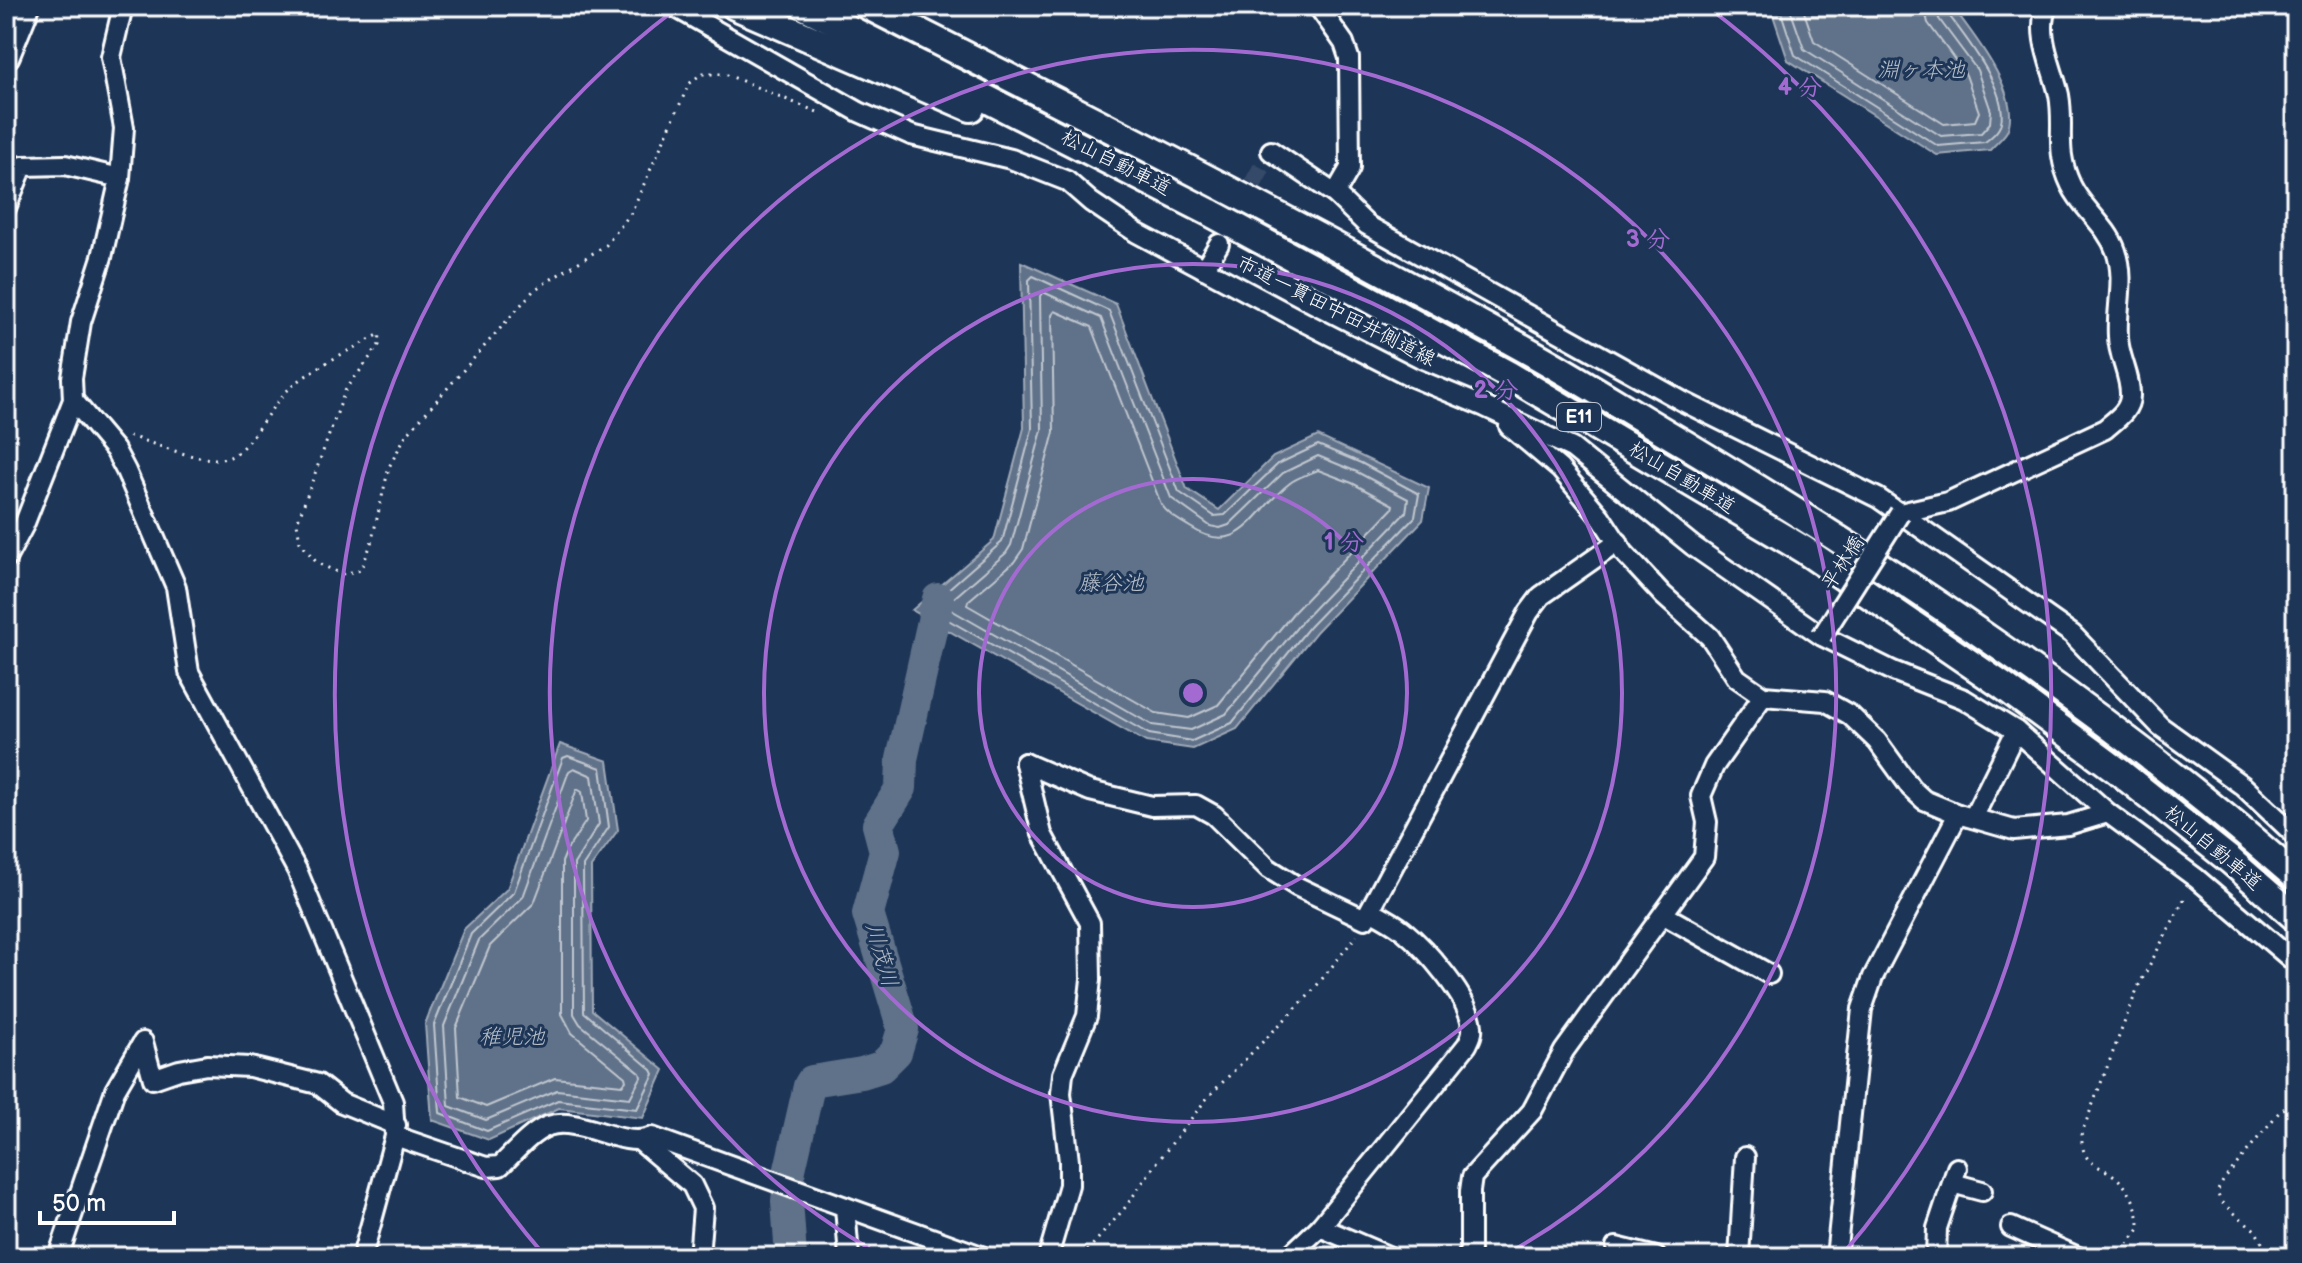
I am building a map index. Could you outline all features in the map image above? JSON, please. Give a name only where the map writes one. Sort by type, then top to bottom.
[{"type":"highway","points":[[735,6],[1209,212]]},
{"type":"highway","name":"松山自動車道","points":[[804,6],[1209,212],[1509,375],[1804,550],[2003,686],[2118,771],[2231,861],[2296,918]]},
{"type":"highway","name":"松山自動車道","points":[[868,6],[1181,163],[1529,351],[1823,527],[2027,664],[2242,830],[2296,877]]},
{"type":"highway","points":[[897,6],[1181,163]]},
{"type":"highway","points":[[6,55],[26,7]]},
{"type":"street","points":[[6,559],[24,525],[73,400],[72,378],[81,322],[102,257],[120,178],[124,128],[111,57],[123,6]]},
{"type":"street","name":"市道一貫田中田井側道線","points":[[673,6],[859,112],[911,135],[1011,159],[1067,181],[1091,202],[1137,233],[1204,269],[1412,377],[1572,448],[1693,546],[1822,636],[1893,671],[1964,699],[2016,731],[2108,813],[2196,878],[2296,963]]},
{"type":"street","points":[[1318,6],[1344,43],[1349,58],[1350,168],[1335,194]]},
{"type":"street","points":[[1900,513],[1948,502],[2105,429],[2125,411],[2130,397],[2117,337],[2122,282],[2116,251],[2105,231],[2072,188],[2060,155],[2059,98],[2045,47],[2044,12],[2047,6]]},
{"type":"street","points":[[1271,151],[1335,194],[1367,225],[1682,401],[1878,498],[2072,634],[2160,726],[2243,786],[2296,836]]},
{"type":"street","points":[[6,208],[23,166],[65,165],[120,178]]},
{"type":"street","points":[[1204,269],[1219,244]]},
{"type":"street","points":[[73,400],[98,427],[126,471],[176,587],[189,672],[297,870],[393,1102],[395,1130],[362,1257]]},
{"type":"street","points":[[1485,407],[1560,469],[1663,595],[1710,637],[1737,678],[1763,696],[1825,701],[1850,715],[1877,741],[1911,788],[1924,800],[1966,815],[2014,830],[2068,825],[2108,813]]},
{"type":"street","name":"平林橋","points":[[1822,636],[1900,513]]},
{"type":"street","points":[[1367,914],[1529,612],[1541,596],[1618,542]]},
{"type":"street","points":[[1467,1257],[1470,1250],[1472,1177],[1532,1111],[1564,1051],[1704,857],[1707,822],[1701,796],[1706,782],[1763,696]]},
{"type":"street","points":[[1836,1257],[1862,1009],[1880,963],[2016,731]]},
{"type":"street","points":[[1048,1257],[1069,1185],[1061,1093],[1063,1074],[1087,1016],[1091,979],[1090,923],[1042,834],[1025,763],[1090,791],[1152,806],[1196,805],[1214,815],[1268,868],[1298,887],[1400,927],[1447,975],[1471,1020],[1473,1032],[1467,1045],[1320,1227],[1288,1257]]},
{"type":"street","points":[[1664,915],[1769,974]]},
{"type":"street","points":[[58,1257],[115,1090],[143,1042],[153,1079],[207,1065],[250,1067],[318,1084],[342,1103],[395,1130],[486,1167],[500,1166],[550,1126],[574,1126],[641,1142],[692,1185],[703,1208],[699,1257]]},
{"type":"street","points":[[641,1142],[652,1137],[984,1257]]},
{"type":"street","points":[[1739,1257],[1745,1157]]},
{"type":"street","points":[[1936,1257],[1937,1228],[1954,1176],[1982,1191]]},
{"type":"street","points":[[845,1207],[849,1257]]},
{"type":"street","points":[[1320,1227],[1390,1257]]},
{"type":"street","points":[[2011,1227],[2078,1257]]},
{"type":"street","points":[[1616,1247],[1656,1257]]},
{"type":"street","points":[[2290,1257],[2296,1255]]},
{"type":"path","points":[[98,427],[209,459],[229,458],[242,450],[262,419],[290,388],[340,355],[380,334],[379,345],[345,391],[297,523],[300,542],[317,563],[342,574],[361,570],[371,544],[389,467],[406,435],[534,290],[606,245],[631,213],[689,84],[701,74],[725,74],[817,112],[859,112]]},
{"type":"path","points":[[2118,1257],[2139,1229],[2135,1204],[2124,1184],[2085,1156],[2081,1135],[2138,987],[2196,878]]},
{"type":"path","points":[[1082,1257],[1124,1209],[1208,1097],[1310,994],[1363,926],[1367,914]]},
{"type":"path","points":[[2270,1257],[2255,1230],[2221,1202],[2217,1192],[2280,1111],[2296,1102]]},
{"type":"water","name":"淵ヶ本池","points":[[1770,6],[1952,6],[2002,83],[2010,116],[2007,131],[1990,150],[1937,155],[1788,60]]},
{"type":"water","name":"藤谷池","points":[[1021,262],[1116,304],[1187,489],[1219,510],[1273,457],[1318,436],[1429,488],[1423,520],[1316,632],[1237,729],[1193,749],[1146,742],[912,610],[994,540],[1024,428]]},
{"type":"water","name":"稚児池","points":[[560,744],[608,761],[618,830],[591,867],[592,1010],[664,1070],[643,1118],[559,1108],[489,1140],[432,1120],[425,1024],[464,929],[507,889]]},
{"type":"waterway","name":"川茂川","points":[[791,1257],[787,1201],[790,1169],[809,1086],[812,1081],[881,1067],[896,1052],[903,1029],[868,914],[885,851],[878,825],[901,788],[902,759],[938,599]]},
{"type":"tunnel","points":[[1240,207],[1271,151]]}]
